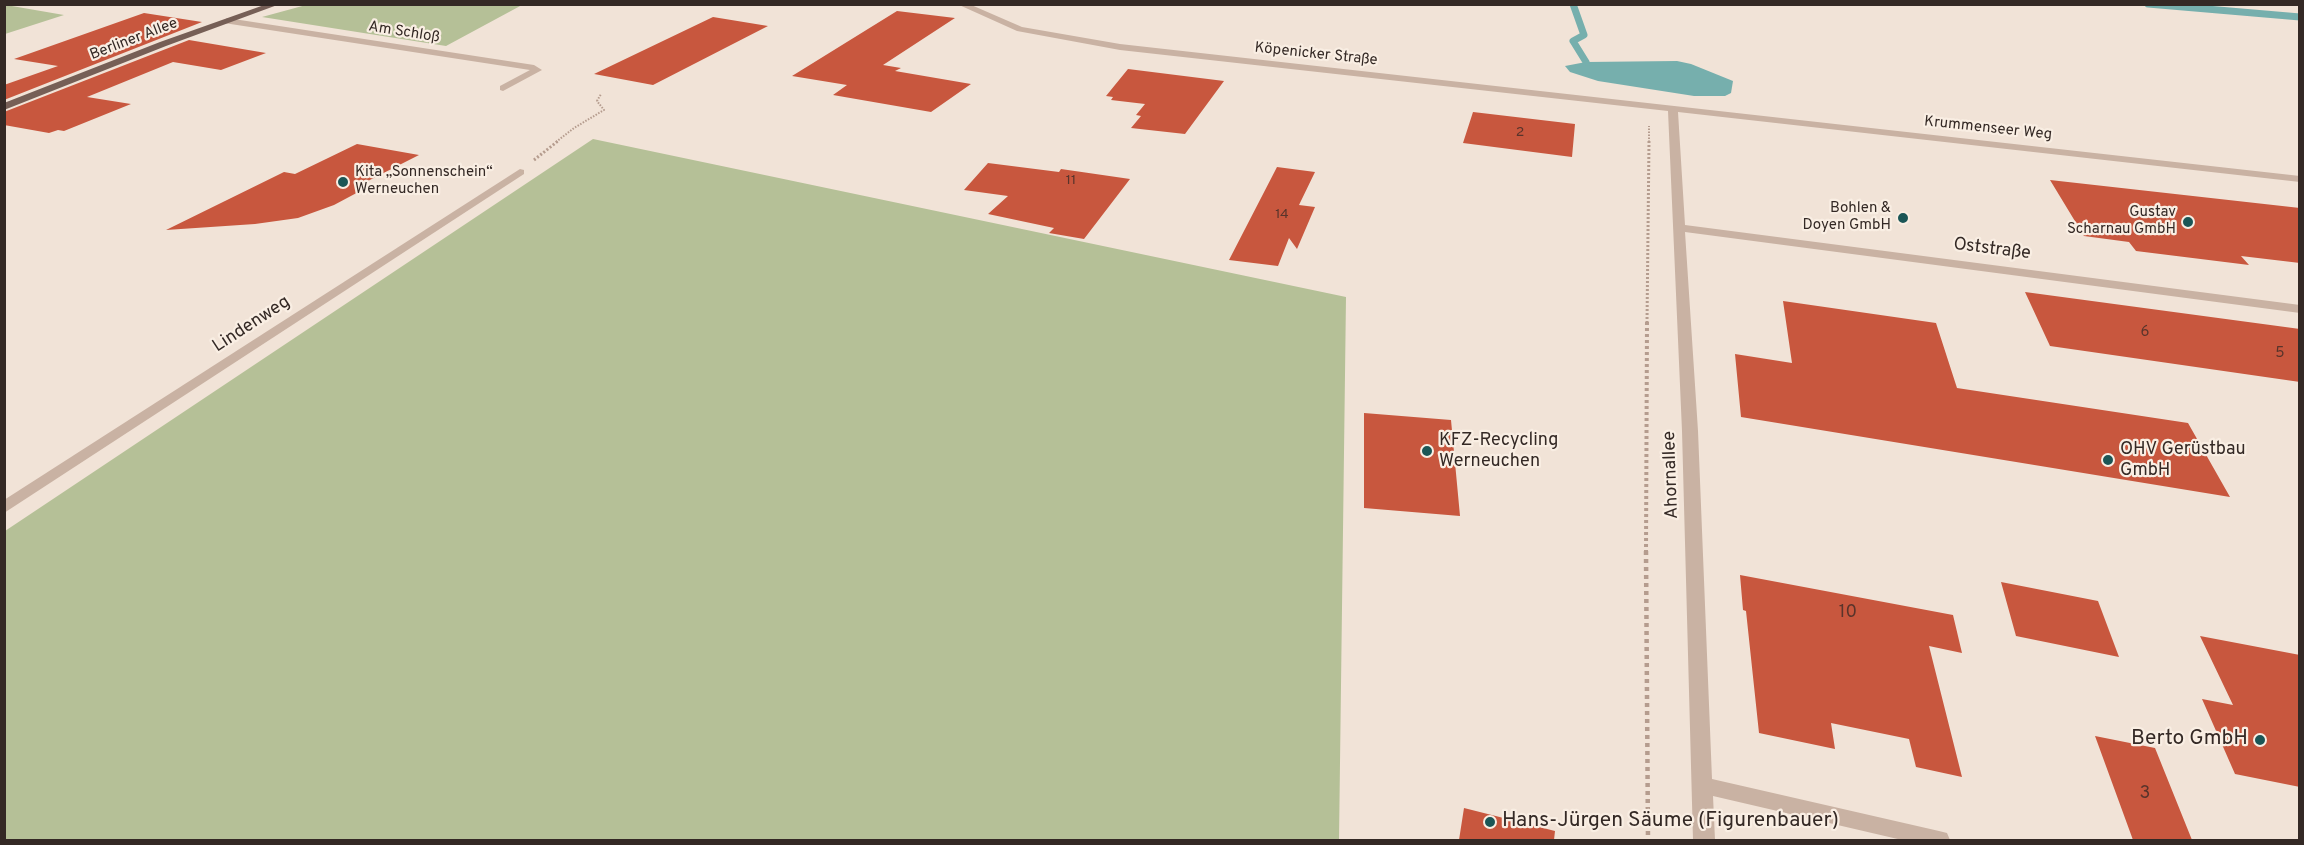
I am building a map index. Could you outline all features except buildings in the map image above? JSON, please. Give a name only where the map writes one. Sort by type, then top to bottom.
[{"type":"main road","name":"Berliner Allee","points":[[4,107],[276,4]]},
{"type":"street","name":"Köpenicker Straße","points":[[961,4],[1020,28],[1100,45],[1673,109]]},
{"type":"street","name":"Am Schloß","points":[[227,21],[537,70],[503,88]]},
{"type":"street","name":"Krummenseer Weg","points":[[1673,109],[2300,179]]},
{"type":"street","name":"Ahornallee","points":[[1673,109],[1680,228],[1704,840]]},
{"type":"street","name":"Lindenweg","points":[[4,508],[520,172]]},
{"type":"street","name":"Oststraße","points":[[1680,228],[2300,309]]},
{"type":"street","points":[[1702,785],[1939,840]]},
{"type":"path","points":[[520,172],[574,128],[603,110],[597,101],[602,94]]},
{"type":"path","points":[[1648,840],[1645,481],[1649,107]]},
{"type":"green space","points":[[4,5],[6,5],[64,15],[5,34]]},
{"type":"green space","points":[[306,5],[522,5],[446,46],[262,17]]},
{"type":"green space","points":[[593,139],[1346,297],[1339,840],[5,840],[5,531]]},
{"type":"water","points":[[1677,61],[1691,64],[1733,81],[1731,93],[1725,96],[1694,96],[1598,81],[1570,72],[1565,66],[1586,62]]},
{"type":"waterway","points":[[1573,4],[1584,35],[1573,41],[1586,62]]},
{"type":"waterway","points":[[2148,4],[2300,17]]},
{"type":"place","name":"Kita „Sonnenschein“ Werneuchen","points":[[343,182]]},
{"type":"place","name":"Bohlen & Doyen GmbH","points":[[1903,218]]},
{"type":"place","name":"Gustav Scharnau GmbH","points":[[2188,222]]},
{"type":"place","name":"KFZ-Recycling Werneuchen","points":[[1427,451]]},
{"type":"place","name":"OHV Gerüstbau GmbH","points":[[2108,460]]},
{"type":"place","name":"Berto GmbH","points":[[2260,740]]},
{"type":"place","name":"Hans-Jürgen Säume (Figurenbauer)","points":[[1490,822]]}]
